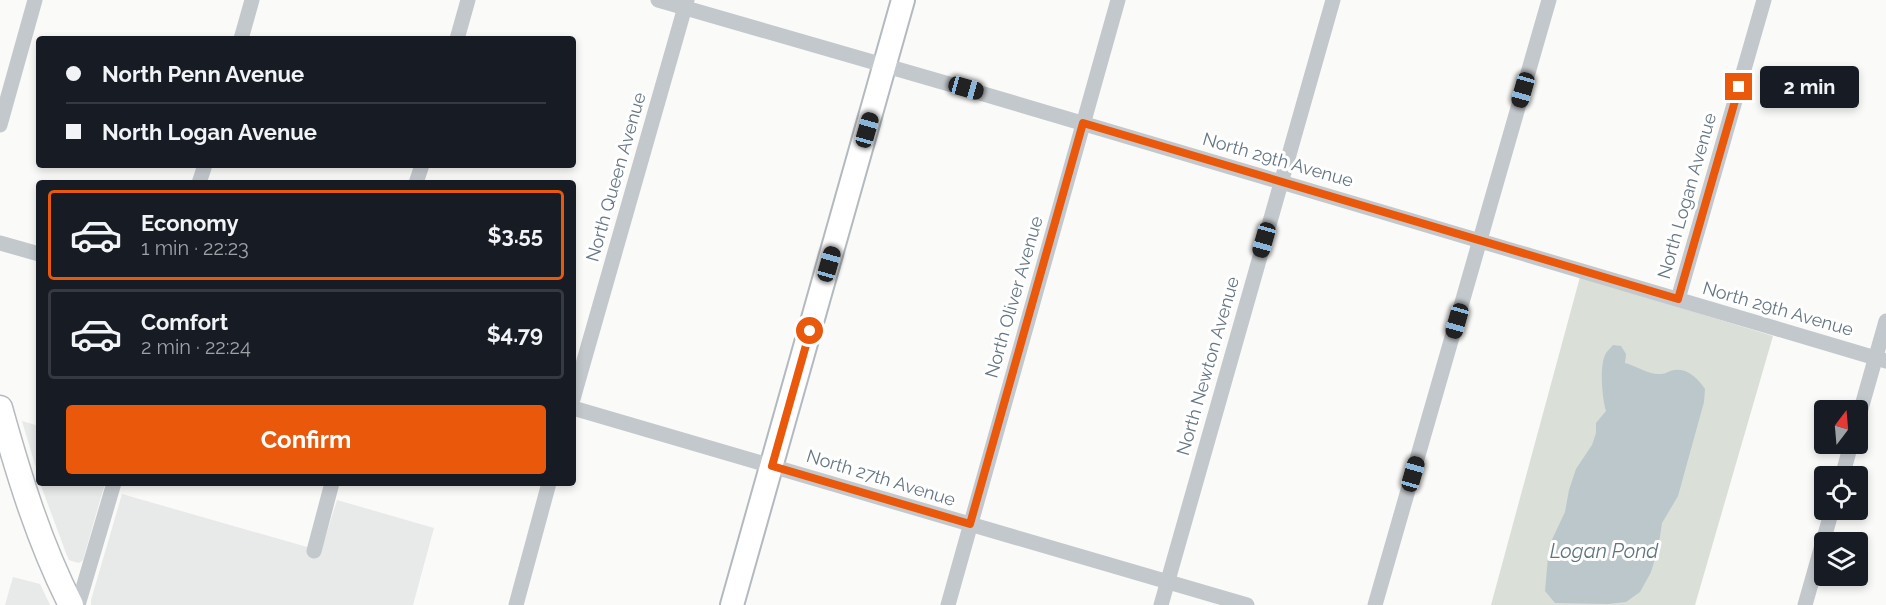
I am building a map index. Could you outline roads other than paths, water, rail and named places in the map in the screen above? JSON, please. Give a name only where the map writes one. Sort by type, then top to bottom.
[{"type":"main road","points":[[732,605],[903,0]]},
{"type":"main road","points":[[0,408],[35,524],[71,605]]},
{"type":"street","points":[[0,124],[35,0]]},
{"type":"street","points":[[242,36],[252,0]]},
{"type":"street","points":[[458,36],[468,0]]},
{"type":"street","name":"North 29th Avenue","points":[[658,0],[685,4],[1881,359]]},
{"type":"street","name":"North Oliver Avenue","points":[[948,605],[1118,0]]},
{"type":"street","name":"North Newton Avenue","points":[[1161,605],[1333,0]]},
{"type":"street","points":[[1376,605],[1549,0]]},
{"type":"street","name":"North Logan Avenue","points":[[1678,299],[1764,0]]},
{"type":"street","name":"North Queen Avenue","points":[[576,388],[685,4]]},
{"type":"street","points":[[0,243],[36,253]]},
{"type":"street","points":[[1866,400],[1881,359],[1886,321]]},
{"type":"street","name":"North 27th Avenue","points":[[576,409],[1247,605]]},
{"type":"street","points":[[78,605],[113,486]]},
{"type":"street","points":[[314,551],[331,486]]},
{"type":"street","points":[[516,605],[548,486]]},
{"type":"street","points":[[1805,605],[1829,520]]},
{"type":"water","name":"Logan Pond","points":[[1613,345],[1621,346],[1626,354],[1625,363],[1647,372],[1661,374],[1680,370],[1688,372],[1705,389],[1704,402],[1678,496],[1662,523],[1651,572],[1640,592],[1626,602],[1555,603],[1545,591],[1549,546],[1565,512],[1576,469],[1592,445],[1596,423],[1606,411],[1602,390],[1602,365],[1606,353]]}]
